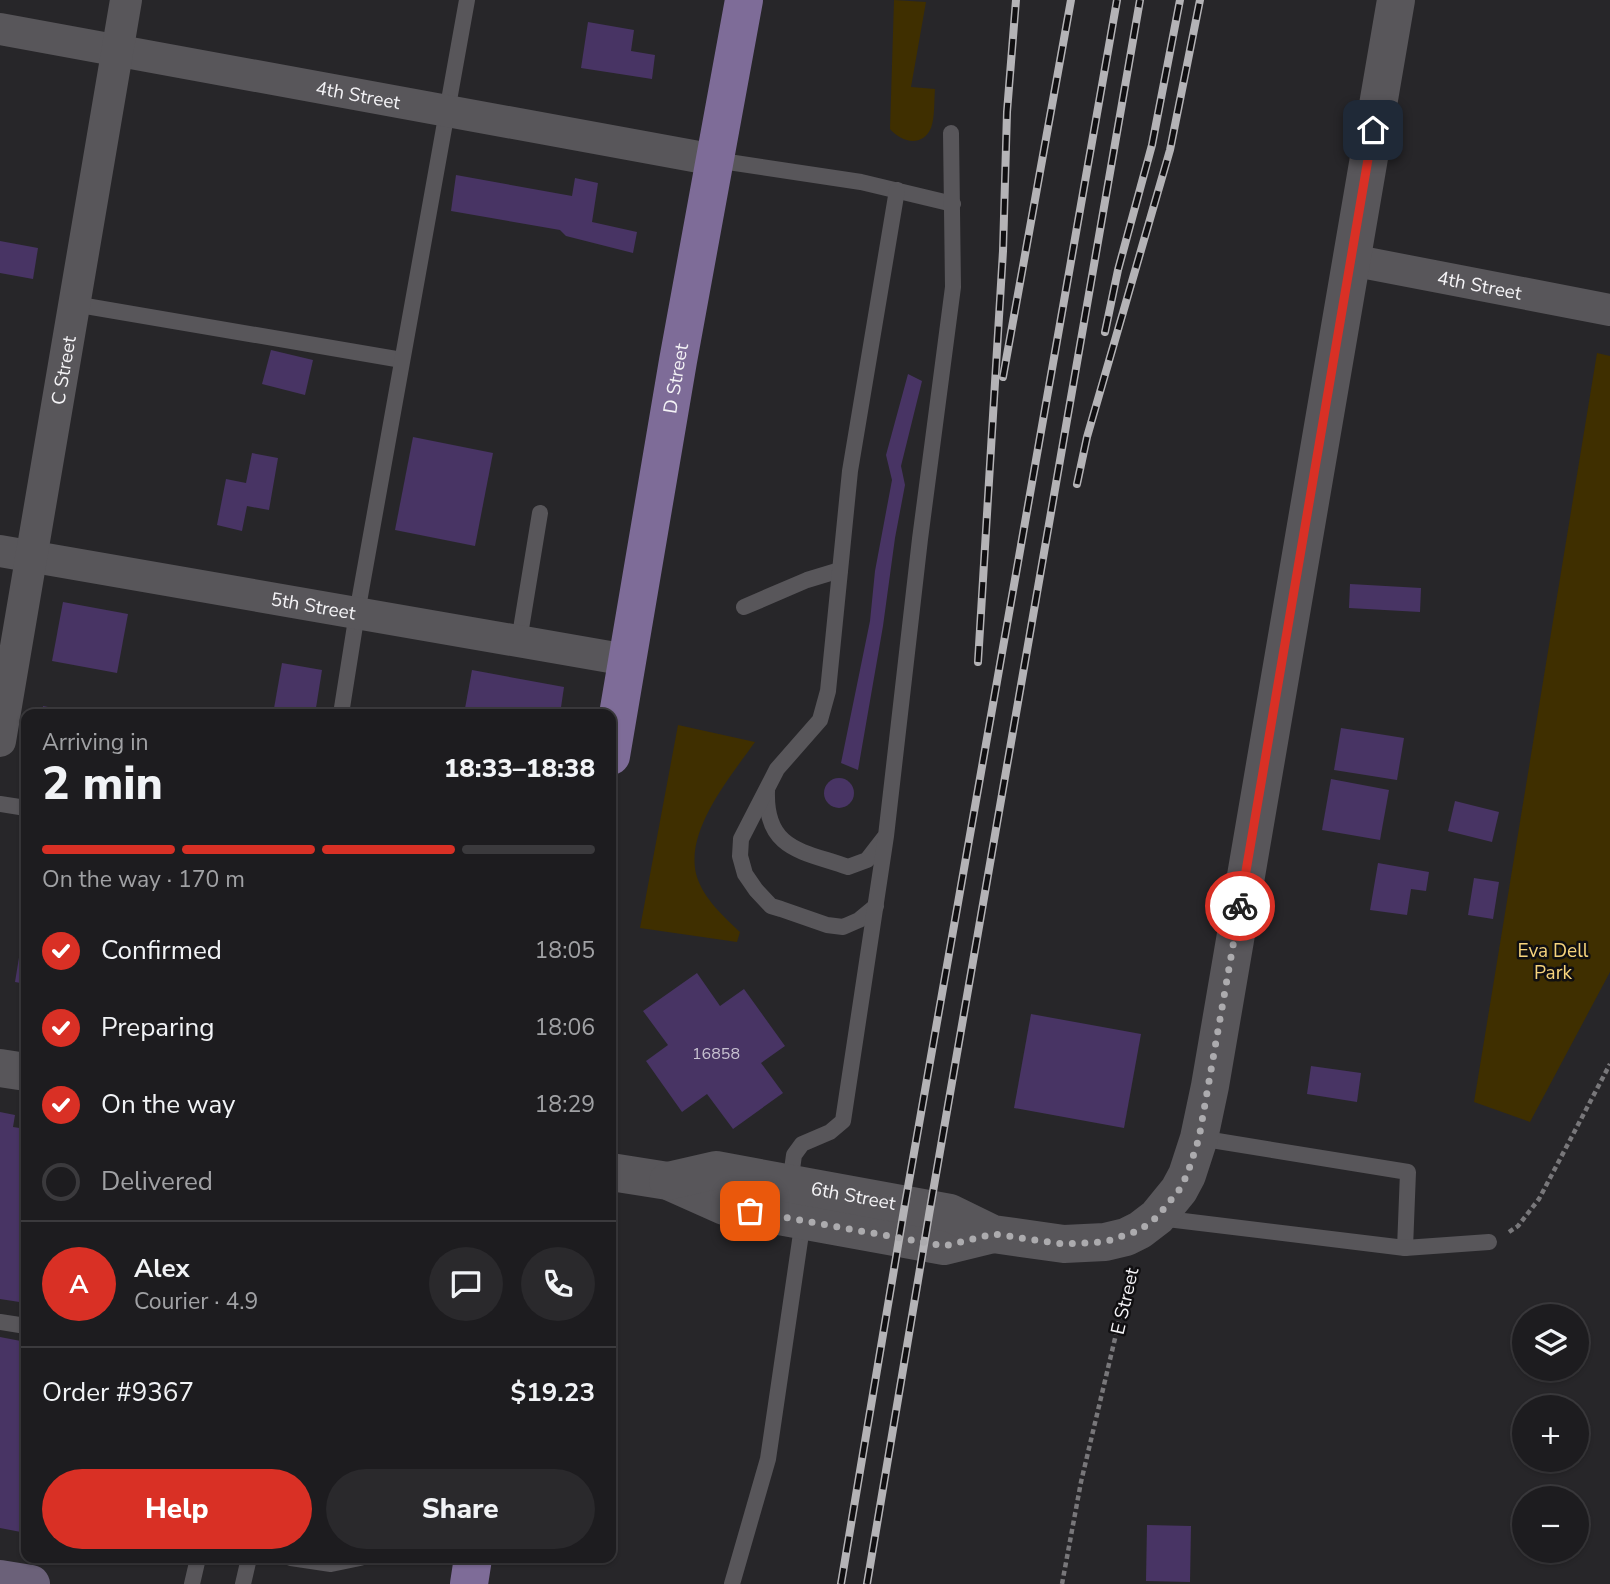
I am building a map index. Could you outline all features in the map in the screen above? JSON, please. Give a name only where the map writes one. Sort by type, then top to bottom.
[{"type":"main road","name":"D Street","points":[[616,726],[678,361],[744,0]]},
{"type":"main road","points":[[469,1584],[473,1563]]},
{"type":"main road","points":[[0,1579],[31,1584]]},
{"type":"street","name":"C Street","points":[[0,741],[126,0]]},
{"type":"street","points":[[1149,1224],[1179,1190],[1199,1138],[1395,0]]},
{"type":"street","name":"4th Street","points":[[0,29],[715,160]]},
{"type":"street","name":"4th Street","points":[[1351,260],[1610,310]]},
{"type":"street","name":"5th Street","points":[[0,551],[627,660]]},
{"type":"street","points":[[0,1068],[21,1071]]},
{"type":"street","name":"6th Street","points":[[668,1181],[716,1170],[950,1213],[993,1234],[1064,1244],[1087,1245],[1126,1237],[1149,1224]]},
{"type":"street","name":"6th Street","points":[[616,1173],[668,1181],[724,1206],[944,1246],[993,1234]]},
{"type":"lane","points":[[342,709],[467,0]]},
{"type":"lane","points":[[790,1184],[794,1155],[802,1144],[830,1132],[843,1121],[876,906],[951,299],[951,133]]},
{"type":"lane","points":[[715,160],[825,175],[953,205]]},
{"type":"lane","points":[[876,906],[859,920],[843,927],[827,925],[771,906],[745,874],[740,856],[741,839],[777,769],[820,720],[828,691],[850,471],[897,190]]},
{"type":"lane","points":[[74,304],[402,360]]},
{"type":"lane","points":[[519,641],[540,513]]},
{"type":"lane","points":[[744,607],[807,580],[840,570]]},
{"type":"lane","points":[[767,788],[766,809],[772,825],[784,841],[799,852],[849,867],[867,860],[886,836]]},
{"type":"lane","points":[[0,804],[21,807]]},
{"type":"lane","points":[[1199,1138],[1408,1172],[1405,1248]]},
{"type":"lane","points":[[732,1584],[768,1459],[803,1220]]},
{"type":"lane","points":[[1149,1224],[1268,1233],[1405,1248],[1489,1242]]},
{"type":"lane","points":[[0,1322],[21,1325]]},
{"type":"lane","points":[[192,1584],[197,1563]]},
{"type":"lane","points":[[243,1584],[247,1563]]},
{"type":"path","points":[[1489,1242],[1518,1226],[1539,1199],[1610,1064]]},
{"type":"path","name":"E Street","points":[[1062,1584],[1081,1482],[1149,1224]]},
{"type":"green space","points":[[894,0],[926,2],[911,87],[935,89],[934,109],[931,128],[917,141],[905,140],[890,129]]},
{"type":"green space","name":"Eva Dell Park","points":[[1597,353],[1610,356],[1610,972],[1530,1122],[1474,1102]]},
{"type":"green space","points":[[678,725],[755,742],[712,805],[703,823],[694,860],[704,893],[740,932],[737,942],[640,928]]},
{"type":"building","points":[[588,22],[634,30],[631,51],[655,55],[652,79],[581,68]]},
{"type":"building","points":[[456,175],[572,196],[575,178],[598,183],[592,222],[637,232],[633,253],[566,236],[560,230],[451,211]]},
{"type":"building","points":[[0,241],[38,248],[33,279],[0,273]]},
{"type":"building","points":[[271,350],[313,360],[305,395],[262,384]]},
{"type":"building","points":[[908,374],[922,381],[901,466],[905,485],[858,770],[841,763],[870,621],[875,571],[892,480],[886,455]]},
{"type":"building","points":[[413,437],[493,453],[475,546],[395,530]]},
{"type":"building","points":[[252,453],[278,458],[269,510],[247,506],[242,531],[217,525],[226,479],[246,483]]},
{"type":"building","points":[[1350,584],[1421,588],[1420,612],[1349,608]]},
{"type":"building","points":[[63,602],[128,614],[117,673],[52,661]]},
{"type":"building","points":[[282,663],[322,670],[316,709],[274,709]]},
{"type":"building","points":[[472,670],[564,687],[561,709],[465,709]]},
{"type":"building","points":[[1341,728],[1404,738],[1397,780],[1334,770]]},
{"type":"building","points":[[839,778],[849,783],[854,793],[849,803],[839,808],[829,803],[824,793],[829,783]]},
{"type":"building","points":[[1331,779],[1389,790],[1380,840],[1322,830]]},
{"type":"building","points":[[1455,801],[1499,812],[1492,842],[1448,831]]},
{"type":"building","points":[[1378,863],[1429,872],[1426,891],[1411,889],[1407,915],[1370,910]]},
{"type":"building","points":[[1474,878],[1499,882],[1493,919],[1468,915]]},
{"type":"building","points":[[21,945],[21,983],[15,982]]},
{"type":"building","points":[[697,973],[720,1006],[744,989],[785,1046],[761,1063],[783,1093],[733,1129],[707,1094],[682,1112],[646,1061],[668,1045],[643,1011]]},
{"type":"building","points":[[1031,1014],[1141,1034],[1124,1128],[1014,1108]]},
{"type":"building","points":[[1311,1066],[1361,1073],[1357,1102],[1307,1094]]},
{"type":"building","points":[[0,1112],[15,1115],[13,1127],[21,1128],[21,1302],[0,1299]]},
{"type":"building","points":[[0,1337],[21,1341],[21,1532],[0,1528]]},
{"type":"building","points":[[1147,1525],[1191,1526],[1190,1582],[1146,1581]]},
{"type":"railway","points":[[978,662],[1003,251],[1007,112],[1016,0]]},
{"type":"railway","points":[[1003,377],[1071,0]]},
{"type":"railway","points":[[841,1584],[905,1204],[1117,0]]},
{"type":"railway","points":[[867,1584],[1140,0]]},
{"type":"railway","points":[[1105,332],[1118,270],[1152,145],[1180,0]]},
{"type":"railway","points":[[1077,484],[1087,437],[1170,150],[1200,0]]},
{"type":"way so far","points":[[750,1211],[944,1246],[993,1234],[1087,1245],[1126,1237],[1140,1230],[1157,1217],[1179,1190],[1199,1138],[1240,906]]},
{"type":"route","points":[[1240,906],[1373,130]]}]
